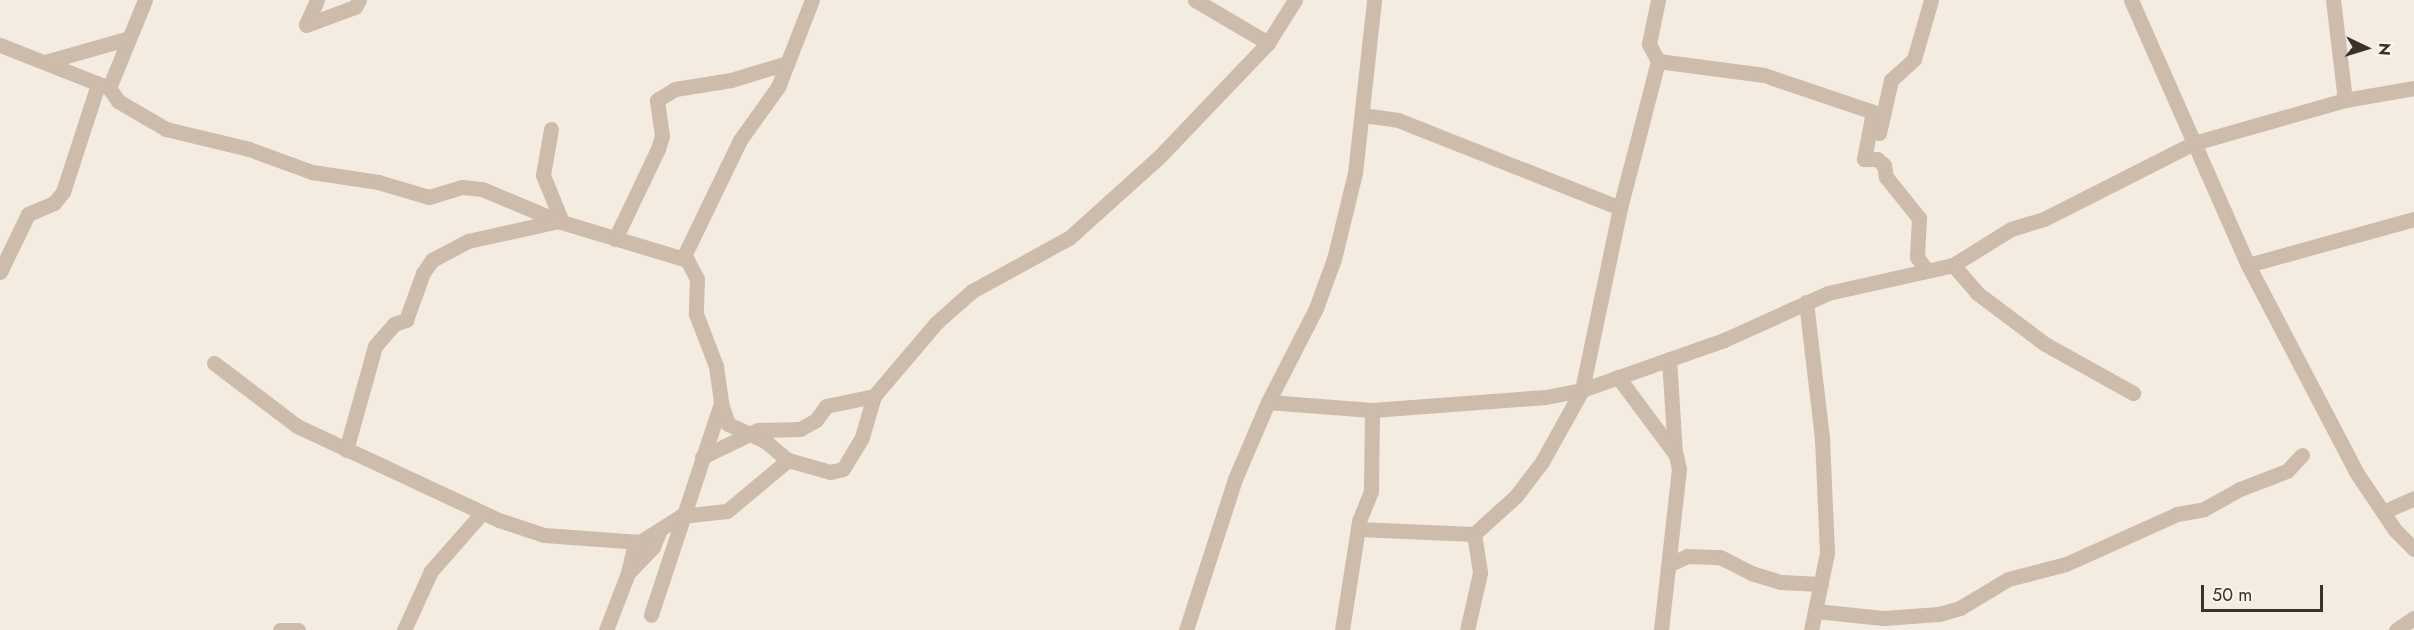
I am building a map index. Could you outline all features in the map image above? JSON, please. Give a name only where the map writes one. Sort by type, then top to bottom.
[{"type":"street","points":[[0,272],[28,214],[54,203],[63,192],[104,86],[129,38],[145,0]]},
{"type":"street","points":[[317,0],[306,25],[355,7],[359,0]]},
{"type":"street","points":[[683,258],[740,140],[778,87],[813,0]]},
{"type":"street","points":[[1195,0],[1268,43]]},
{"type":"street","points":[[0,45],[104,86],[118,101],[166,129],[249,149],[312,172],[378,182],[429,197],[462,187],[482,189],[560,221],[683,258],[694,268],[696,314],[716,366],[721,404],[728,424],[765,441],[788,460],[830,472],[843,469],[862,437],[874,396],[937,322],[972,291],[1069,238],[1160,156],[1268,43],[1295,0]]},
{"type":"street","points":[[1186,630],[1235,479],[1268,402],[1316,308],[1334,259],[1355,173],[1374,0]]},
{"type":"street","points":[[1358,529],[1474,534],[1516,496],[1542,462],[1582,390],[1620,208],[1658,61],[1649,44],[1658,0]]},
{"type":"street","points":[[1877,159],[1876,144],[1891,80],[1914,59],[1931,0]]},
{"type":"street","points":[[2131,0],[2248,265],[2356,472],[2383,512],[2414,549]]},
{"type":"street","points":[[2333,0],[2345,100]]},
{"type":"street","points":[[45,62],[129,38]]},
{"type":"street","points":[[1658,61],[1764,75],[1873,112],[1864,159],[1877,159],[1884,165],[1886,177],[1919,218],[1917,257],[1925,268]]},
{"type":"street","points":[[615,239],[662,136],[657,99],[675,89],[731,81],[787,63]]},
{"type":"street","points":[[1268,402],[1372,410],[1546,397],[1582,390],[1724,340],[1806,302],[1925,268],[1953,265],[2010,229],[2044,219],[2194,143],[2345,100],[2414,88]]},
{"type":"street","points":[[1363,115],[1398,120],[1620,208]]},
{"type":"street","points":[[551,129],[543,175],[560,221]]},
{"type":"street","points":[[2248,265],[2414,219]]},
{"type":"street","points":[[346,450],[375,346],[394,324],[406,320],[423,273],[432,260],[468,241],[560,221]]},
{"type":"street","points":[[1953,265],[1977,293],[2045,344],[2133,393]]},
{"type":"street","points":[[1806,302],[1824,459],[1827,553],[1811,630]]},
{"type":"street","points":[[1661,630],[1679,469],[1675,454],[1669,359]]},
{"type":"street","points":[[214,363],[297,426],[482,513],[544,535],[635,542],[659,532],[681,516],[727,511],[788,460]]},
{"type":"street","points":[[1618,377],[1675,454]]},
{"type":"street","points":[[702,457],[747,434],[800,429],[816,420],[826,406],[874,396]]},
{"type":"street","points":[[651,615],[681,516],[721,404]]},
{"type":"street","points":[[1342,630],[1358,529],[1371,491],[1372,410]]},
{"type":"street","points":[[1816,611],[1883,618],[1939,614],[1960,608],[2008,579],[2066,564],[2177,514],[2204,509],[2240,489],[2286,471],[2302,455]]},
{"type":"street","points":[[2383,512],[2414,498]]},
{"type":"street","points":[[404,630],[431,571],[482,513]]},
{"type":"street","points":[[628,573],[653,547],[659,532]]},
{"type":"street","points":[[1467,630],[1480,573],[1474,534]]},
{"type":"street","points":[[606,630],[628,573],[635,542]]},
{"type":"street","points":[[1668,565],[1687,556],[1720,557],[1750,573],[1781,582],[1821,584]]},
{"type":"street","points":[[2396,630],[2414,618]]},
{"type":"street","points":[[280,630],[298,630]]}]
